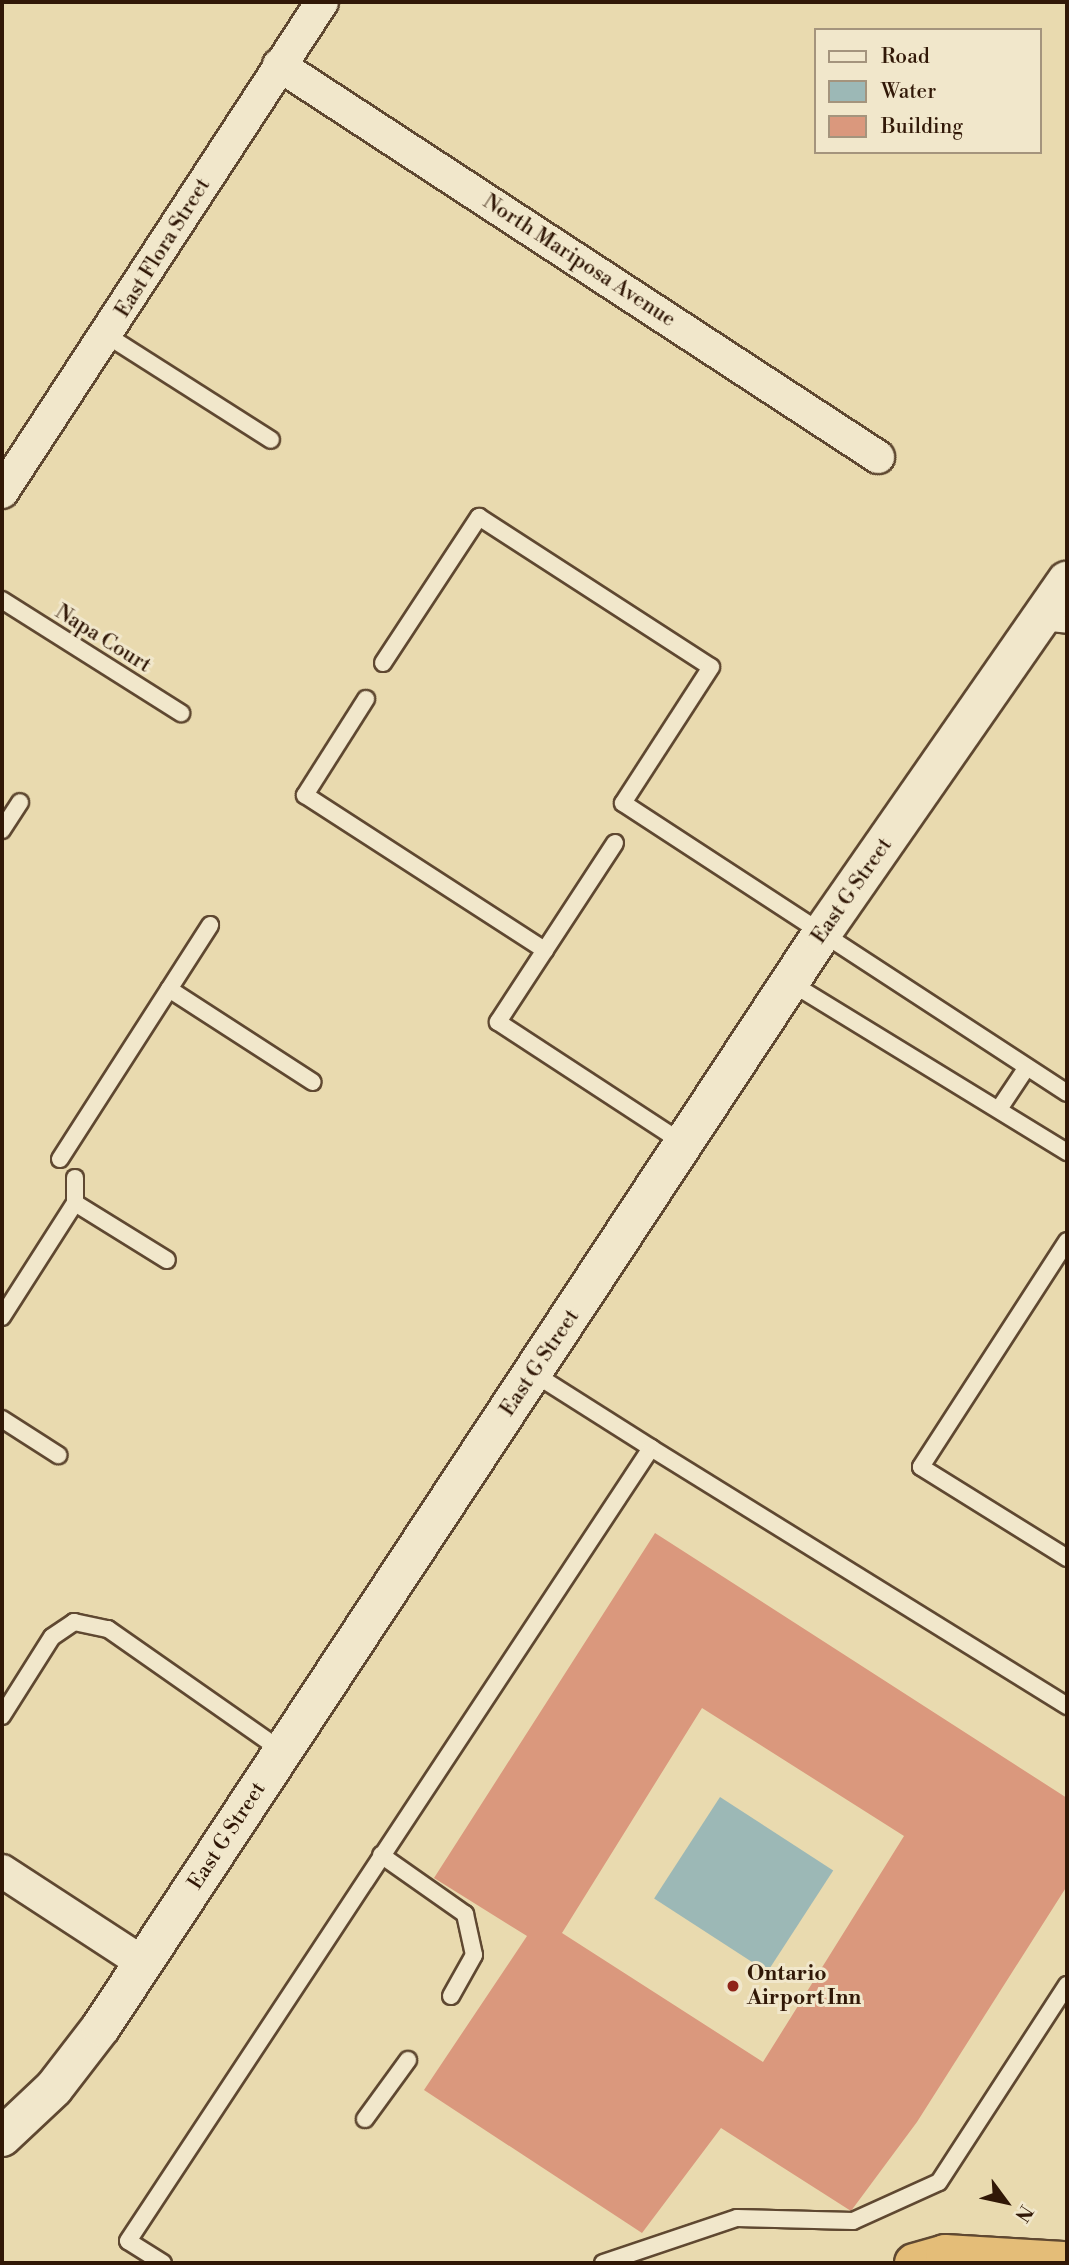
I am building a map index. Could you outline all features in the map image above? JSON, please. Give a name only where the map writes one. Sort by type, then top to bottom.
[{"type":"highway","points":[[914,2263],[945,2254],[1062,2261]]},
{"type":"street","name":"East Flora Street","points":[[2,492],[108,336],[279,65],[322,2]]},
{"type":"street","name":"North Mariposa Avenue","points":[[279,65],[878,457]]},
{"type":"street","name":"East G Street","points":[[2,2137],[54,2088],[143,1963],[685,1145],[822,933],[1061,601]]},
{"type":"street","points":[[2,1871],[143,1963]]},
{"type":"lane","points":[[108,336],[271,440]]},
{"type":"lane","points":[[383,663],[479,517],[711,667],[623,803],[1067,1093]]},
{"type":"lane","name":"Napa Court","points":[[2,600],[181,713]]},
{"type":"lane","points":[[366,699],[305,795],[545,950]]},
{"type":"lane","points":[[2,830],[20,802]]},
{"type":"lane","points":[[615,843],[498,1021],[685,1145]]},
{"type":"lane","points":[[60,1159],[210,925]]},
{"type":"lane","points":[[791,982],[1067,1152]]},
{"type":"lane","points":[[169,989],[313,1082]]},
{"type":"lane","points":[[999,1110],[1027,1067]]},
{"type":"lane","points":[[2,1317],[75,1203],[75,1178]]},
{"type":"lane","points":[[75,1203],[167,1260]]},
{"type":"lane","points":[[1067,1241],[920,1467],[1067,1558]]},
{"type":"lane","points":[[533,1373],[1067,1706]]},
{"type":"lane","points":[[2,1419],[58,1455]]},
{"type":"lane","points":[[163,2263],[128,2241],[651,1447]]},
{"type":"lane","points":[[2,1716],[52,1637],[74,1622],[108,1629],[283,1751]]},
{"type":"lane","points":[[382,1855],[465,1914],[474,1955],[451,1996]]},
{"type":"lane","points":[[603,2263],[737,2218],[853,2221],[939,2182],[1067,1985]]},
{"type":"lane","points":[[365,2119],[408,2060]]},
{"type":"water","points":[[720,1797],[833,1871],[767,1972],[654,1898]]},
{"type":"building","points":[[655,1533],[1067,1798],[1067,1886],[917,2122],[851,2211],[721,2128],[642,2233],[424,2090],[527,1936],[434,1878]],"holes":[[[702,1708],[904,1836],[763,2062],[562,1933]]]},
{"type":"place","name":"Ontario Airport Inn","points":[[733,1986]]}]
